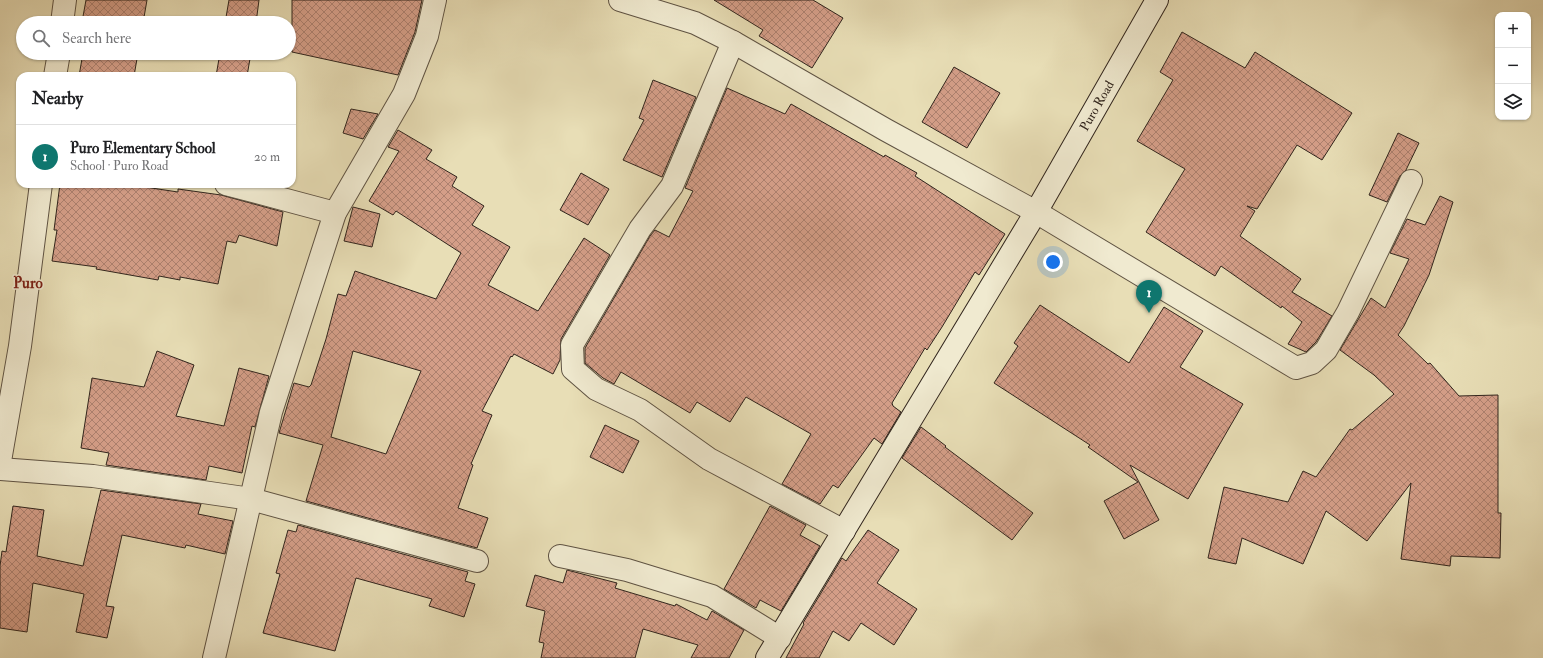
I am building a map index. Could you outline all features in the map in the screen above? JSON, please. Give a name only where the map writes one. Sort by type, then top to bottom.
[{"type":"street","points":[[63,16],[66,0]]},
{"type":"street","points":[[214,658],[271,412],[335,213],[404,94],[427,36],[435,0]]},
{"type":"street","points":[[620,0],[695,24],[733,42],[886,130],[1036,212],[1296,368],[1312,363],[1326,350],[1348,312],[1411,181]]},
{"type":"street","name":"Puro Road","points":[[767,658],[1036,212],[1157,0]]},
{"type":"street","points":[[733,42],[672,186],[640,229],[572,345],[572,369],[596,389],[640,410],[708,459],[844,531]]},
{"type":"street","points":[[56,72],[57,60]]},
{"type":"street","points":[[0,461],[20,346],[40,188]]},
{"type":"street","points":[[241,188],[335,213]]},
{"type":"street","points":[[0,469],[93,476],[251,499],[477,561]]},
{"type":"street","points":[[560,556],[627,570],[712,596],[780,638]]},
{"type":"building","points":[[86,0],[147,0],[144,16],[83,16]]},
{"type":"building","points":[[229,0],[259,0],[257,16],[226,16]]},
{"type":"building","points":[[292,0],[422,0],[415,32],[398,75],[296,53],[296,16],[292,16]]},
{"type":"building","points":[[714,0],[813,0],[843,18],[812,68],[759,36],[763,30]]},
{"type":"building","points":[[1182,32],[1245,68],[1255,52],[1352,113],[1322,160],[1297,145],[1257,209],[1247,206],[1255,211],[1240,236],[1301,279],[1292,292],[1332,316],[1316,342],[1306,352],[1288,344],[1302,322],[1282,306],[1281,308],[1221,266],[1215,276],[1146,232],[1185,169],[1137,141],[1173,80],[1160,72]]},
{"type":"building","points":[[82,60],[137,60],[135,72],[80,72]]},
{"type":"building","points":[[219,60],[250,60],[248,72],[217,72]]},
{"type":"building","points":[[954,67],[1000,93],[967,148],[922,122]]},
{"type":"building","points":[[653,80],[696,97],[662,177],[623,160],[644,120],[639,118]]},
{"type":"building","points":[[727,88],[785,114],[791,104],[884,157],[885,155],[917,173],[915,176],[1005,234],[979,275],[975,272],[927,350],[925,348],[892,403],[893,406],[901,412],[882,444],[874,438],[838,488],[833,485],[820,504],[782,484],[811,434],[746,397],[730,422],[697,402],[690,413],[621,372],[614,384],[603,378],[585,363],[585,348],[650,236],[655,230],[669,237],[693,191],[685,188]]},
{"type":"building","points":[[351,109],[378,114],[363,139],[343,133]]},
{"type":"building","points":[[398,130],[432,150],[426,159],[457,177],[452,186],[484,206],[472,225],[510,247],[488,285],[538,311],[584,238],[610,255],[561,339],[560,360],[553,374],[514,354],[512,357],[511,356],[482,411],[492,415],[471,464],[473,465],[458,508],[488,518],[477,548],[306,501],[323,445],[279,433],[294,383],[309,387],[311,385],[326,339],[338,294],[346,296],[355,271],[436,299],[461,253],[396,211],[393,215],[369,201],[399,151],[388,147]],"holes":[[[353,351],[421,371],[386,454],[331,437]]]},
{"type":"building","points":[[1398,133],[1419,143],[1406,170],[1400,176],[1387,202],[1369,195]]},
{"type":"building","points":[[581,173],[609,189],[588,225],[560,210]]},
{"type":"building","points":[[59,188],[152,188],[178,192],[178,189],[221,195],[283,212],[277,246],[239,235],[236,243],[227,241],[218,284],[180,277],[180,280],[159,276],[158,280],[96,269],[97,267],[52,261],[57,230],[54,230]]},
{"type":"building","points":[[1440,196],[1453,202],[1429,275],[1398,335],[1428,364],[1430,363],[1459,396],[1498,395],[1498,513],[1501,513],[1500,558],[1451,556],[1450,566],[1401,559],[1411,483],[1367,541],[1326,511],[1303,564],[1242,538],[1236,564],[1208,558],[1224,487],[1288,502],[1303,471],[1316,477],[1350,429],[1352,430],[1394,394],[1374,375],[1340,350],[1371,298],[1385,308],[1409,259],[1390,253],[1407,219],[1425,225]]},
{"type":"building","points":[[353,207],[380,214],[372,247],[344,241]]},
{"type":"building","points":[[1040,305],[1129,363],[1164,307],[1203,331],[1180,367],[1243,404],[1188,499],[1130,465],[1159,520],[1124,539],[1104,501],[1138,482],[1088,447],[1090,445],[994,383],[1018,346],[1014,343]]},
{"type":"building","points":[[157,351],[194,365],[176,416],[224,426],[239,368],[269,376],[255,427],[252,426],[242,473],[209,466],[206,480],[106,465],[109,453],[81,448],[92,378],[144,387]]},
{"type":"building","points":[[605,425],[639,441],[623,473],[590,457]]},
{"type":"building","points":[[921,427],[946,446],[945,447],[1033,513],[1012,540],[902,458]]},
{"type":"building","points":[[101,490],[201,504],[198,514],[233,521],[225,554],[186,545],[185,548],[122,535],[106,606],[114,607],[107,638],[76,632],[84,594],[33,583],[27,632],[0,628],[0,566],[2,551],[6,552],[13,506],[44,510],[37,556],[83,566]]},
{"type":"building","points":[[770,506],[806,525],[800,535],[820,546],[781,611],[760,600],[756,608],[724,589]]},
{"type":"building","points":[[298,525],[468,572],[465,581],[475,584],[464,617],[429,606],[432,599],[356,578],[335,651],[263,633],[280,574],[276,573],[288,530],[296,532]]},
{"type":"building","points":[[868,530],[899,550],[877,583],[917,609],[894,645],[861,623],[849,641],[833,631],[819,658],[786,658],[804,624],[803,623],[842,558],[846,561]]},
{"type":"building","points":[[567,570],[617,583],[615,588],[675,606],[676,604],[707,620],[712,611],[744,630],[729,658],[691,658],[698,645],[643,629],[635,658],[541,658],[544,643],[539,642],[545,611],[526,606],[535,575],[563,583]]},
{"type":"place","name":"Puro Elementary School","points":[[1149,313]]},
{"type":"district","name":"Puro","points":[[28,283]]}]
